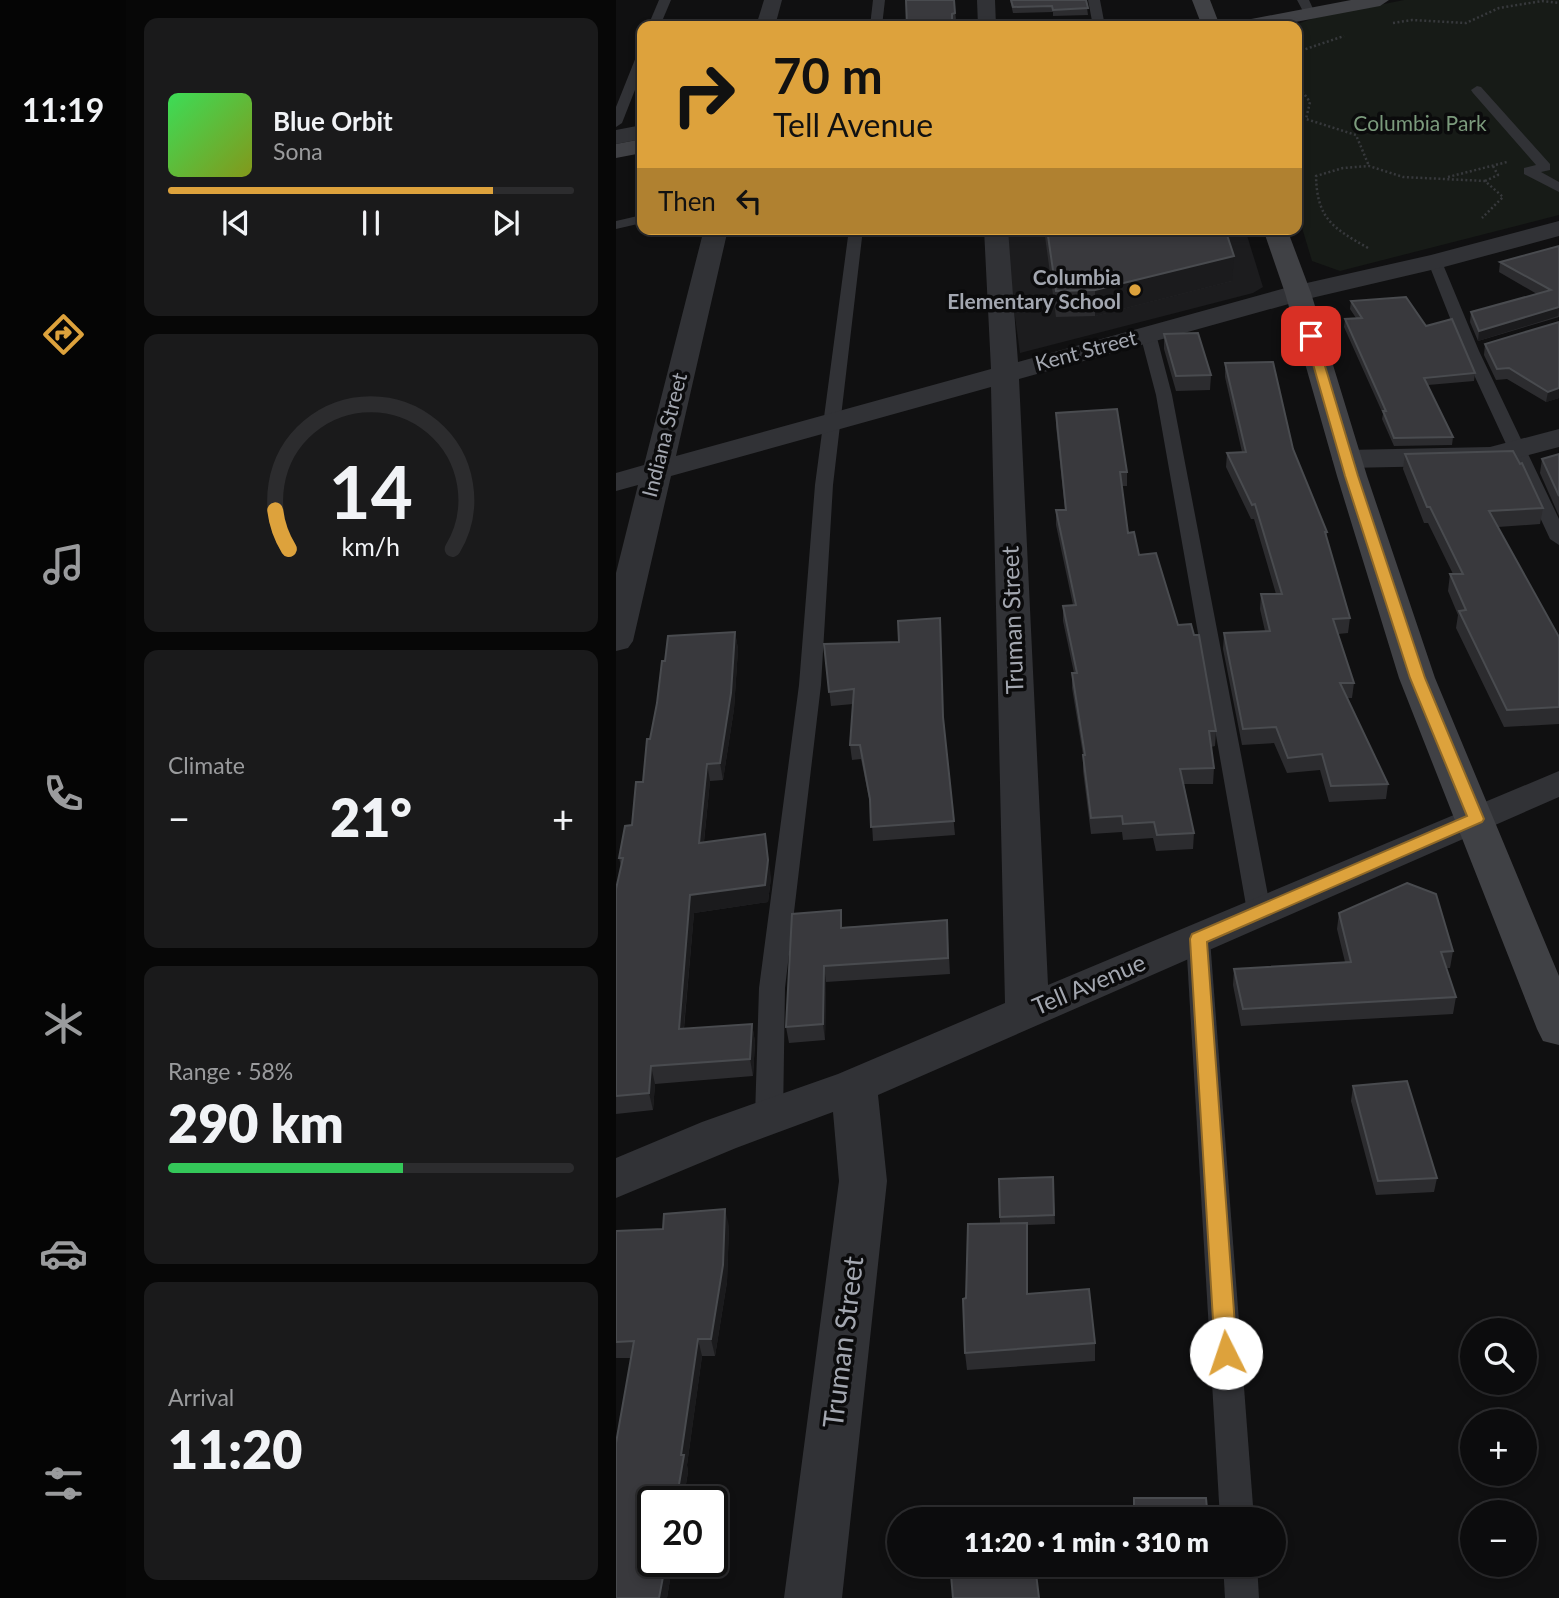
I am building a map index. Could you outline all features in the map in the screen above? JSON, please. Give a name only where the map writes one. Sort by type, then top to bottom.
[{"type":"main road","points":[[1201,0],[1209,21]]},
{"type":"main road","points":[[1270,21],[1380,0]]},
{"type":"main road","points":[[1303,14],[1404,5]]},
{"type":"main road","points":[[616,151],[637,147]]},
{"type":"main road","points":[[616,162],[637,158]]},
{"type":"main road","points":[[1277,235],[1298,293],[1347,459],[1417,678],[1559,1029]]},
{"type":"street","points":[[767,21],[773,0]]},
{"type":"street","points":[[986,0],[987,21]]},
{"type":"street","points":[[616,137],[637,133]]},
{"type":"street","name":"Kent Street","points":[[616,482],[1298,293],[1435,262],[1559,228]]},
{"type":"street","name":"Indiana Street","points":[[616,641],[714,235]]},
{"type":"street","name":"Truman Street","points":[[996,235],[1005,373],[1027,1011]]},
{"type":"street","points":[[1347,459],[1491,456],[1559,438]]},
{"type":"street","name":"Tell Avenue","points":[[616,1179],[768,1117],[854,1086],[1559,783]]},
{"type":"street","name":"Truman Street","points":[[813,1598],[863,1181],[854,1086]]},
{"type":"lane","points":[[656,21],[665,0]]},
{"type":"lane","points":[[877,21],[879,0]]},
{"type":"lane","points":[[1094,0],[1098,21]]},
{"type":"lane","points":[[616,123],[637,70]]},
{"type":"lane","points":[[1477,90],[1545,167],[1529,172],[1559,188]]},
{"type":"lane","points":[[616,225],[637,220]]},
{"type":"lane","points":[[768,1117],[772,988],[810,685],[824,485],[855,235]]},
{"type":"lane","points":[[1435,262],[1477,349],[1518,451],[1559,539]]},
{"type":"lane","points":[[1148,334],[1164,395],[1259,911]]},
{"type":"lane","points":[[1198,939],[1236,1507]]},
{"type":"lane","points":[[1241,1577],[1242,1598]]},
{"type":"path","points":[[1515,0],[1522,4]]},
{"type":"path","points":[[1392,24],[1412,20],[1466,23],[1499,8],[1559,3]]},
{"type":"path","points":[[1302,50],[1347,36]]},
{"type":"path","points":[[1302,91],[1310,102],[1306,119],[1356,135],[1369,166]]},
{"type":"path","points":[[1444,178],[1535,155]]},
{"type":"path","points":[[1373,250],[1325,221],[1316,189],[1316,176],[1343,168],[1369,166],[1403,177],[1485,181],[1498,175],[1493,166]]},
{"type":"path","points":[[1478,223],[1503,197],[1485,181]]},
{"type":"shaded area","name":"Columbia Elementary School","points":[[1004,235],[1247,235],[1263,287],[1253,293],[1020,353]]},
{"type":"green space","name":"Columbia Park","points":[[1404,0],[1559,0],[1559,215],[1340,271],[1312,261],[1302,228],[1302,22]]},
{"type":"building","points":[[906,0],[954,0],[955,13],[952,14],[952,21],[907,21]]},
{"type":"building","points":[[1011,0],[1086,0],[1088,8],[1053,10],[1052,6],[1013,7]]},
{"type":"building","points":[[1048,235],[1227,235],[1234,256],[1095,290],[1056,291]]},
{"type":"building","points":[[1559,246],[1559,307],[1479,331],[1471,312],[1551,290],[1500,262]]},
{"type":"building","points":[[1406,297],[1426,326],[1452,319],[1475,373],[1424,378],[1453,437],[1394,438],[1383,411],[1386,411],[1345,319],[1362,318],[1351,301]]},
{"type":"building","points":[[1559,322],[1559,388],[1548,392],[1509,368],[1497,369],[1485,344]]},
{"type":"building","points":[[1198,333],[1211,375],[1176,376],[1164,334]]},
{"type":"building","points":[[1273,362],[1293,449],[1327,532],[1350,618],[1333,619],[1354,683],[1340,683],[1388,784],[1331,786],[1322,754],[1288,758],[1276,727],[1243,729],[1224,633],[1270,631],[1261,594],[1282,594],[1255,504],[1252,505],[1227,453],[1246,452],[1225,363]]},
{"type":"building","points":[[1117,409],[1127,472],[1120,472],[1128,533],[1134,532],[1139,555],[1156,553],[1178,625],[1191,624],[1194,635],[1199,635],[1216,731],[1209,731],[1214,768],[1180,769],[1194,833],[1157,835],[1154,822],[1123,824],[1122,816],[1091,818],[1085,755],[1072,673],[1077,673],[1063,606],[1076,605],[1056,510],[1066,510],[1056,413]]},
{"type":"building","points":[[1513,451],[1520,464],[1522,463],[1543,508],[1489,511],[1559,637],[1559,707],[1507,710],[1459,611],[1466,610],[1450,574],[1463,574],[1430,507],[1427,507],[1405,454]]},
{"type":"building","points":[[1559,454],[1559,496],[1542,459]]},
{"type":"building","points":[[940,618],[943,717],[954,821],[871,827],[870,799],[860,745],[850,745],[854,689],[829,692],[824,644],[899,642],[898,621]]},
{"type":"building","points":[[735,632],[731,693],[720,763],[707,764],[699,843],[765,834],[768,860],[765,885],[690,895],[679,1029],[752,1024],[750,1059],[651,1066],[649,1093],[616,1096],[616,889],[623,858],[619,858],[625,826],[632,825],[636,782],[643,782],[647,739],[650,739],[668,636]]},
{"type":"building","points":[[1407,883],[1436,894],[1453,951],[1441,952],[1456,997],[1243,1009],[1234,969],[1351,962],[1339,913]]},
{"type":"building","points":[[841,910],[841,928],[947,920],[948,958],[824,966],[823,1024],[786,1027],[792,914]]},
{"type":"building","points":[[1407,1081],[1437,1178],[1378,1181],[1353,1086]]},
{"type":"building","points":[[1053,1177],[1054,1215],[1000,1217],[999,1179]]},
{"type":"building","points":[[725,1209],[723,1265],[711,1339],[698,1339],[679,1486],[637,1486],[637,1577],[663,1577],[659,1598],[616,1598],[616,1443],[634,1341],[616,1342],[616,1231],[663,1229],[664,1214]]},
{"type":"building","points":[[1027,1223],[1027,1294],[1089,1289],[1095,1343],[965,1353],[963,1299],[966,1298],[968,1224]]},
{"type":"building","points":[[1134,1498],[1206,1498],[1207,1507],[1134,1507]]},
{"type":"building","points":[[951,1577],[1036,1577],[1039,1598],[953,1598]]},
{"type":"place","name":"Columbia Elementary School","points":[[1135,290]]},
{"type":"route","points":[[1226,1353],[1198,939],[1476,819],[1417,678],[1352,476],[1311,336]]}]
